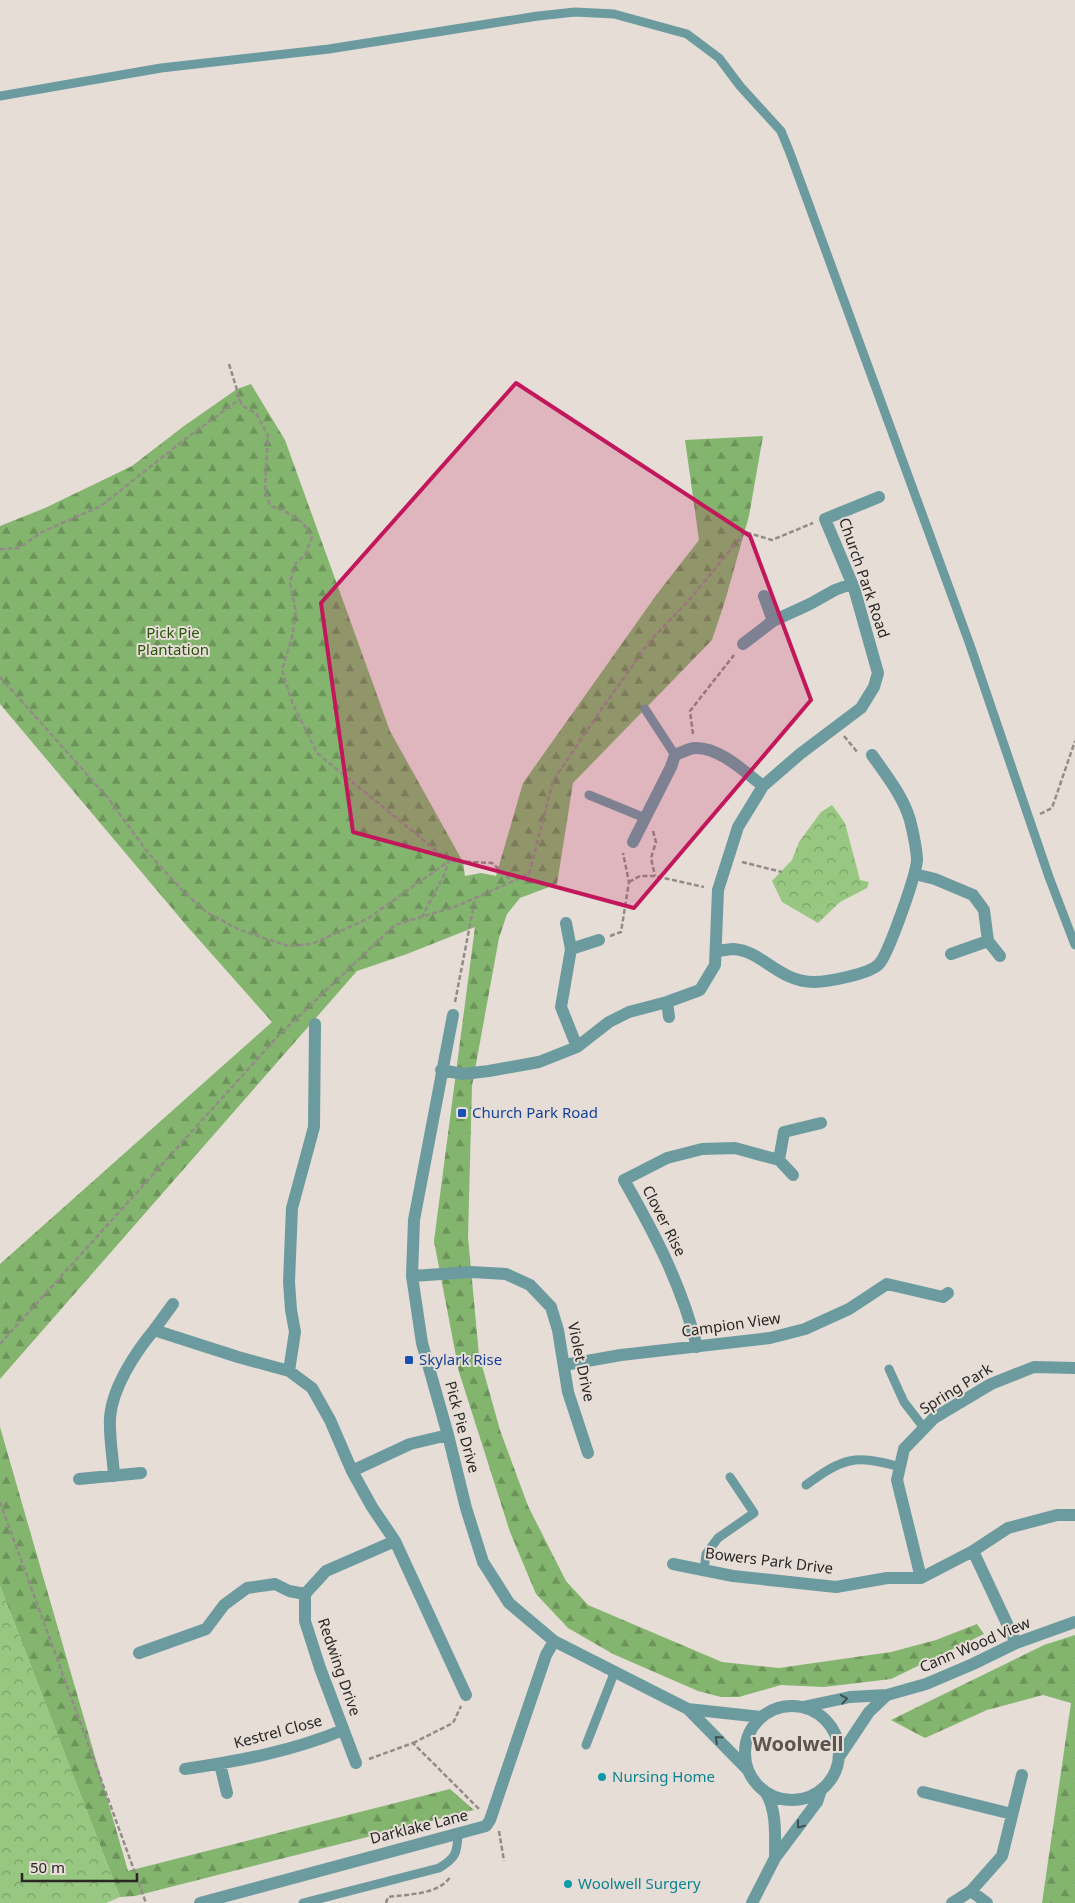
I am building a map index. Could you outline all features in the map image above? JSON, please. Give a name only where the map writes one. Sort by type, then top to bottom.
[{"type":"street","name":"Church Park Road","points":[[441,1070],[463,1074],[489,1072],[539,1062],[577,1047],[609,1022],[628,1012],[667,1002],[700,990],[715,965],[718,890],[738,827],[763,786],[800,754],[862,708],[874,687],[878,673],[851,584],[825,519],[879,497]]},
{"type":"street","points":[[743,644],[773,621],[810,604],[834,590],[851,584]]},
{"type":"street","points":[[764,596],[773,621]]},
{"type":"street","points":[[633,842],[671,767],[675,755],[694,748],[708,751],[727,758],[763,786]]},
{"type":"street","points":[[716,951],[735,949],[753,955],[794,980],[814,982],[858,974],[879,965],[894,936],[917,859],[910,820],[902,800],[872,755]]},
{"type":"street","points":[[914,874],[935,879],[973,895],[984,910],[988,941],[1000,956]]},
{"type":"street","points":[[566,923],[570,949],[561,1007],[577,1047]]},
{"type":"street","points":[[570,949],[599,940]]},
{"type":"street","points":[[951,954],[988,941]]},
{"type":"street","points":[[667,1002],[669,1017]]},
{"type":"street","name":"Pick Pie Drive","points":[[453,1015],[441,1070],[414,1220],[412,1276],[422,1343],[448,1434],[466,1508],[483,1562],[509,1603],[554,1641],[688,1708],[748,1770]]},
{"type":"street","points":[[289,1370],[295,1332],[289,1282],[292,1208],[314,1127],[316,1024]]},
{"type":"street","points":[[779,1160],[784,1132],[821,1123]]},
{"type":"street","name":"Clover Rise","points":[[697,1347],[682,1296],[660,1243],[624,1180],[667,1158],[702,1149],[735,1148],[779,1160],[794,1175]]},
{"type":"street","name":"Violet Drive","points":[[412,1276],[472,1272],[506,1274],[530,1285],[551,1307],[558,1330],[568,1392],[588,1453]]},
{"type":"street","name":"Campion View","points":[[564,1365],[621,1354],[770,1338],[805,1329],[849,1309],[887,1284],[943,1297],[948,1293]]},
{"type":"street","points":[[114,1476],[110,1418],[120,1384],[136,1352],[173,1304]]},
{"type":"street","points":[[154,1330],[238,1357],[289,1370],[312,1388],[330,1420],[352,1471],[372,1507],[395,1541],[466,1695]]},
{"type":"street","name":"Spring Park","points":[[921,1578],[897,1480],[904,1449],[934,1418],[991,1384],[1034,1367],[1075,1368]]},
{"type":"street","points":[[352,1471],[410,1444],[448,1434]]},
{"type":"street","points":[[79,1479],[142,1473]]},
{"type":"street","name":"Bowers Park Drive","points":[[674,1564],[733,1576],[836,1587],[886,1578],[921,1578],[973,1551],[1008,1528],[1057,1515],[1075,1515]]},
{"type":"street","points":[[139,1653],[206,1629],[224,1605],[247,1588],[274,1584],[289,1591],[305,1594],[326,1571],[395,1541]]},
{"type":"street","points":[[973,1551],[1016,1643]]},
{"type":"street","name":"Redwing Drive","points":[[305,1594],[305,1621],[356,1764]]},
{"type":"street","name":"Cann Wood View","points":[[803,1707],[850,1698],[886,1696],[926,1684],[974,1664],[1016,1643],[1075,1622]]},
{"type":"street","name":"Darklake Lane","points":[[200,1903],[486,1826],[490,1820],[546,1655],[554,1641]]},
{"type":"street","name":"Cann Wood View","points":[[839,1757],[869,1712],[886,1696]]},
{"type":"street","points":[[752,1903],[775,1858],[817,1802],[821,1790],[833,1775],[839,1757],[834,1731],[826,1720],[815,1712],[803,1707],[788,1705],[774,1709],[761,1717],[751,1728],[746,1741],[744,1756],[748,1770],[755,1783],[766,1792],[784,1800],[804,1798],[821,1790]]},
{"type":"street","name":"Pick Pie Drive","points":[[688,1708],[761,1717]]},
{"type":"street","name":"Kestrel Close","points":[[185,1769],[277,1752],[316,1742],[344,1730]]},
{"type":"street","name":"Kestrel Close","points":[[220,1764],[227,1793]]},
{"type":"street","points":[[952,1903],[972,1891],[1002,1856],[1022,1775]]},
{"type":"street","points":[[766,1792],[771,1802],[774,1819],[775,1858]]},
{"type":"street","points":[[923,1792],[1012,1814]]},
{"type":"street","points":[[972,1891],[987,1903]]},
{"type":"lane","points":[[0,96],[161,68],[328,50],[538,16],[575,12],[614,14],[687,34],[719,58],[740,86],[781,131],[970,645],[1049,877],[1075,945]]},
{"type":"lane","points":[[645,709],[675,755]]},
{"type":"lane","points":[[589,794],[645,818]]},
{"type":"lane","points":[[889,1369],[904,1402],[924,1428]]},
{"type":"lane","points":[[806,1485],[825,1471],[843,1462],[862,1460],[900,1467]]},
{"type":"lane","points":[[704,1570],[706,1554],[718,1538],[754,1514],[730,1477]]},
{"type":"lane","points":[[586,1745],[615,1671]]},
{"type":"lane","points":[[302,1903],[439,1868],[449,1862],[457,1852],[458,1835]]},
{"type":"path","points":[[229,364],[242,406],[256,413],[268,436],[265,488],[270,506],[283,510],[303,523],[312,536],[305,555],[296,563],[290,582],[296,612],[292,637],[282,670],[292,702],[316,753],[449,861],[492,863],[513,882]]},
{"type":"path","points":[[0,549],[20,548],[42,532],[101,506],[184,440],[240,399]]},
{"type":"path","points":[[0,1344],[278,1036],[395,925],[457,906],[530,874],[553,781],[650,641],[691,598],[745,532],[772,540],[825,519]]},
{"type":"path","points":[[694,748],[690,711],[743,644]]},
{"type":"path","points":[[0,677],[108,798],[148,854],[180,888],[206,912],[240,930],[288,946],[312,944],[367,919],[449,861]]},
{"type":"path","points":[[837,727],[864,759],[872,755]]},
{"type":"path","points":[[1029,818],[1052,808],[1075,741]]},
{"type":"path","points":[[645,818],[652,826],[656,842],[652,858],[654,876]]},
{"type":"path","points":[[599,940],[621,932],[629,882],[623,848],[633,842]]},
{"type":"path","points":[[728,858],[782,872]]},
{"type":"path","points":[[422,917],[444,875],[449,861]]},
{"type":"path","points":[[629,882],[640,876],[654,876],[718,890]]},
{"type":"path","points":[[453,1015],[475,898]]},
{"type":"path","points":[[0,1502],[146,1903]]},
{"type":"path","points":[[356,1764],[413,1743],[453,1723],[466,1695]]},
{"type":"path","points":[[413,1743],[490,1820],[500,1833],[504,1861]]},
{"type":"highlighted area","points":[[516,383],[750,536],[811,700],[634,908],[353,832],[321,603]]},
{"type":"green space","name":"Pick Pie Plantation","points":[[251,384],[285,440],[390,731],[463,862],[465,876],[481,873],[496,876],[523,783],[657,594],[699,540],[685,440],[763,436],[749,516],[712,640],[573,783],[557,884],[520,898],[507,914],[499,938],[472,1086],[468,1237],[479,1355],[500,1430],[528,1506],[566,1581],[588,1605],[722,1662],[779,1668],[891,1652],[936,1640],[977,1624],[984,1634],[891,1679],[824,1687],[781,1685],[739,1697],[721,1697],[698,1691],[613,1654],[568,1628],[536,1594],[510,1532],[459,1372],[434,1241],[475,927],[407,954],[357,971],[0,1379],[0,1264],[272,1022],[186,925],[0,704],[0,526],[45,508],[132,466],[184,426],[237,389]]},
{"type":"green space","points":[[832,805],[845,823],[860,880],[869,882],[867,888],[840,902],[818,923],[782,902],[772,881],[792,860],[799,842],[821,812]]},
{"type":"green space","points":[[0,1427],[128,1871],[450,1789],[474,1810],[135,1896],[120,1897],[0,1586]]},
{"type":"green space","points":[[0,1586],[120,1897],[106,1903],[0,1903]]},
{"type":"green space","points":[[1075,1635],[1075,1903],[1042,1903],[1071,1703],[1043,1695],[987,1710],[925,1738],[891,1720],[1044,1645]]},
{"type":"place","name":"Church Park Road","points":[[462,1113]]},
{"type":"place","name":"Skylark Rise","points":[[409,1360]]},
{"type":"place","name":"Nursing Home","points":[[602,1777]]},
{"type":"place","name":"Woolwell Surgery","points":[[568,1884]]},
{"type":"district","name":"Woolwell","points":[[798,1744]]}]
